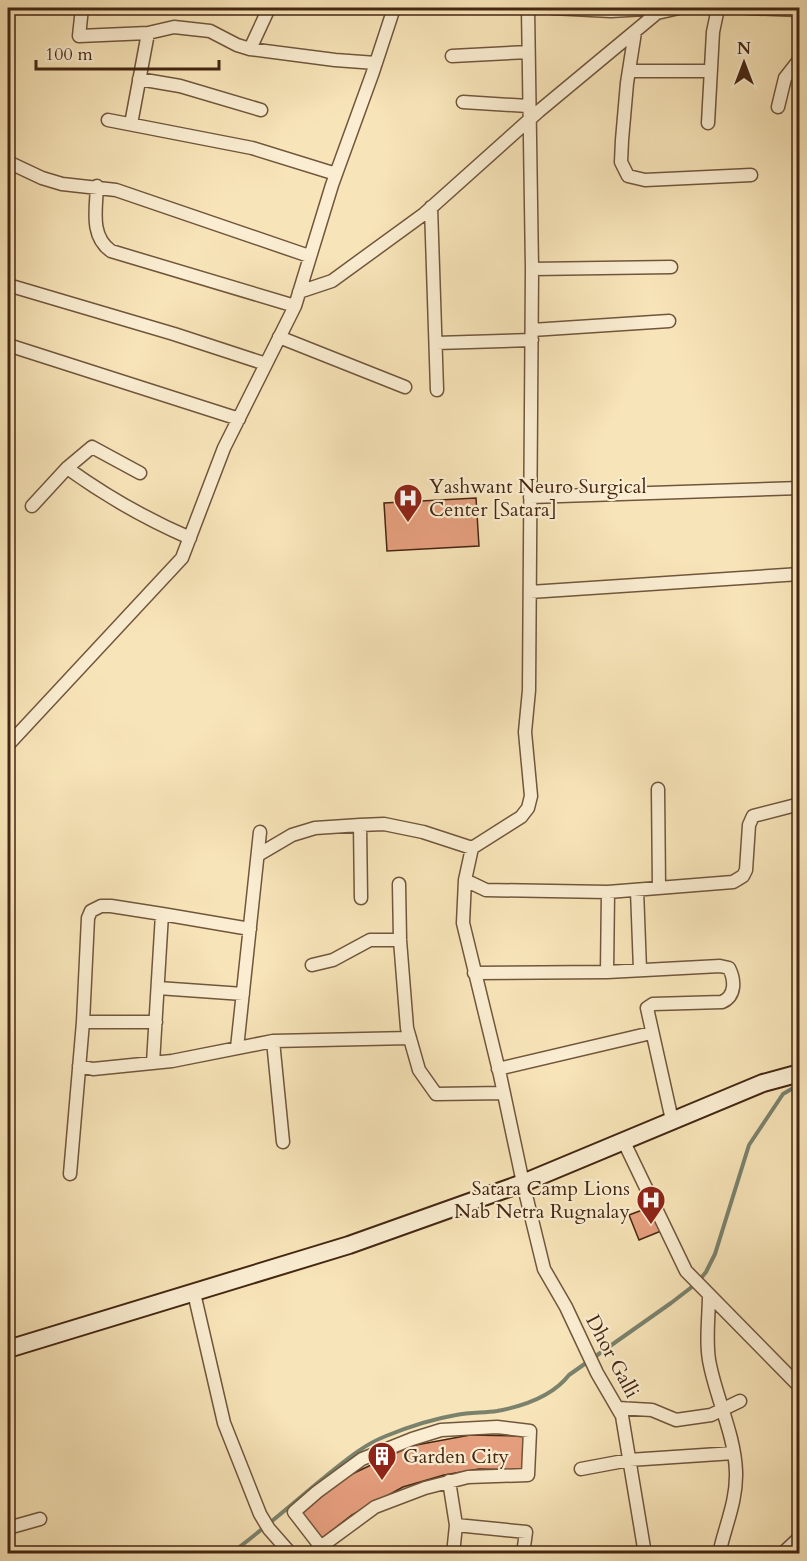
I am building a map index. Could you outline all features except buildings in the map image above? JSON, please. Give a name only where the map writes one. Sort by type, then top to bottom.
[{"type":"main road","points":[[8,1349],[349,1245],[523,1183],[763,1083],[800,1073]]},
{"type":"street","points":[[82,8],[79,36],[148,33],[174,27],[210,30],[237,45],[250,49],[376,63]]},
{"type":"street","points":[[250,49],[269,8]]},
{"type":"street","points":[[8,745],[182,558],[224,448],[295,306],[336,174],[394,8]]},
{"type":"street","points":[[258,855],[292,835],[315,828],[384,824],[423,832],[472,848],[521,817],[528,808],[531,796],[525,732],[529,690],[532,269],[528,8]]},
{"type":"street","points":[[552,8],[646,13],[679,8]]},
{"type":"street","points":[[708,123],[713,32],[718,8]]},
{"type":"street","points":[[747,8],[800,10]]},
{"type":"street","points":[[299,292],[332,282],[431,207],[529,120],[635,32],[646,13]]},
{"type":"street","points":[[635,32],[621,162],[628,176],[645,180],[751,175]]},
{"type":"street","points":[[131,124],[148,33]]},
{"type":"street","points":[[452,56],[528,52]]},
{"type":"street","points":[[778,106],[785,78],[800,59]]},
{"type":"street","points":[[629,71],[711,71]]},
{"type":"street","points":[[139,79],[180,86],[261,110]]},
{"type":"street","points":[[463,102],[528,106]]},
{"type":"street","points":[[108,120],[252,148],[336,174]]},
{"type":"street","points":[[8,162],[42,178],[62,184],[97,186],[116,190],[309,256]]},
{"type":"street","points":[[97,186],[95,224],[98,237],[111,251],[295,306]]},
{"type":"street","points":[[431,207],[437,390]]},
{"type":"street","points":[[532,269],[671,267]]},
{"type":"street","points":[[8,285],[266,364]]},
{"type":"street","points":[[436,344],[669,321]]},
{"type":"street","points":[[279,337],[405,387]]},
{"type":"street","points":[[8,345],[238,419]]},
{"type":"street","points":[[32,506],[67,468],[92,447],[140,473]]},
{"type":"street","points":[[67,468],[96,490],[151,521],[190,538]]},
{"type":"street","points":[[530,497],[800,488]]},
{"type":"street","points":[[530,592],[800,574]]},
{"type":"street","points":[[658,789],[660,888]]},
{"type":"street","points":[[465,880],[486,890],[608,892],[733,882],[739,879],[746,870],[750,825],[753,816],[796,805]]},
{"type":"street","points":[[360,825],[361,898]]},
{"type":"street","points":[[237,1048],[260,832]]},
{"type":"street","name":"Dhor Galli","points":[[472,848],[465,880],[463,923],[544,1269],[566,1307],[597,1373],[622,1416],[645,1554]]},
{"type":"street","points":[[399,884],[400,940],[407,1028],[419,1070],[436,1094],[504,1093]]},
{"type":"street","points":[[637,890],[640,970]]},
{"type":"street","points":[[607,972],[608,892]]},
{"type":"street","points":[[70,1174],[83,1022],[88,918],[91,911],[101,906],[111,906],[250,929]]},
{"type":"street","points":[[153,1063],[162,914]]},
{"type":"street","points":[[312,965],[333,960],[370,940],[400,940]]},
{"type":"street","points":[[474,973],[607,972],[720,966],[729,968],[733,989],[727,1000],[653,1004],[646,1010],[672,1120]]},
{"type":"street","points":[[158,988],[243,994]]},
{"type":"street","points":[[83,1022],[156,1022]]},
{"type":"street","points":[[498,1069],[651,1033]]},
{"type":"street","points":[[79,1066],[93,1069],[153,1063],[273,1041],[410,1038]]},
{"type":"street","points":[[273,1041],[283,1142]]},
{"type":"street","points":[[623,1140],[686,1271],[800,1387]]},
{"type":"street","points":[[194,1293],[224,1423],[260,1514],[269,1529],[291,1554]]},
{"type":"street","points":[[709,1295],[709,1362],[734,1454],[736,1472],[735,1497],[724,1528],[720,1554]]},
{"type":"street","points":[[618,1408],[652,1410],[676,1420],[711,1415],[740,1401]]},
{"type":"street","points":[[497,1427],[530,1431],[528,1475],[496,1475],[449,1480],[375,1507],[316,1550],[294,1512],[362,1459],[441,1430],[497,1427]]},
{"type":"street","points":[[581,1469],[630,1460],[734,1454]]},
{"type":"street","points":[[449,1480],[456,1525],[453,1554]]},
{"type":"street","points":[[8,1528],[40,1519]]},
{"type":"street","points":[[456,1525],[526,1532],[523,1554]]},
{"type":"street","points":[[782,1554],[800,1537]]},
{"type":"waterway","points":[[230,1554],[340,1465],[370,1444],[430,1421],[461,1414],[497,1411],[546,1395],[569,1375],[697,1283],[706,1272],[715,1254],[749,1145],[783,1094],[800,1084]]},
{"type":"place","name":"Yashwant Neuro Surgical Center [Satara]","points":[[408,524]]},
{"type":"place","name":"Satara Camp Lions Nab Netra Rugnalay","points":[[651,1226]]},
{"type":"place","name":"Garden City","points":[[382,1482]]}]
